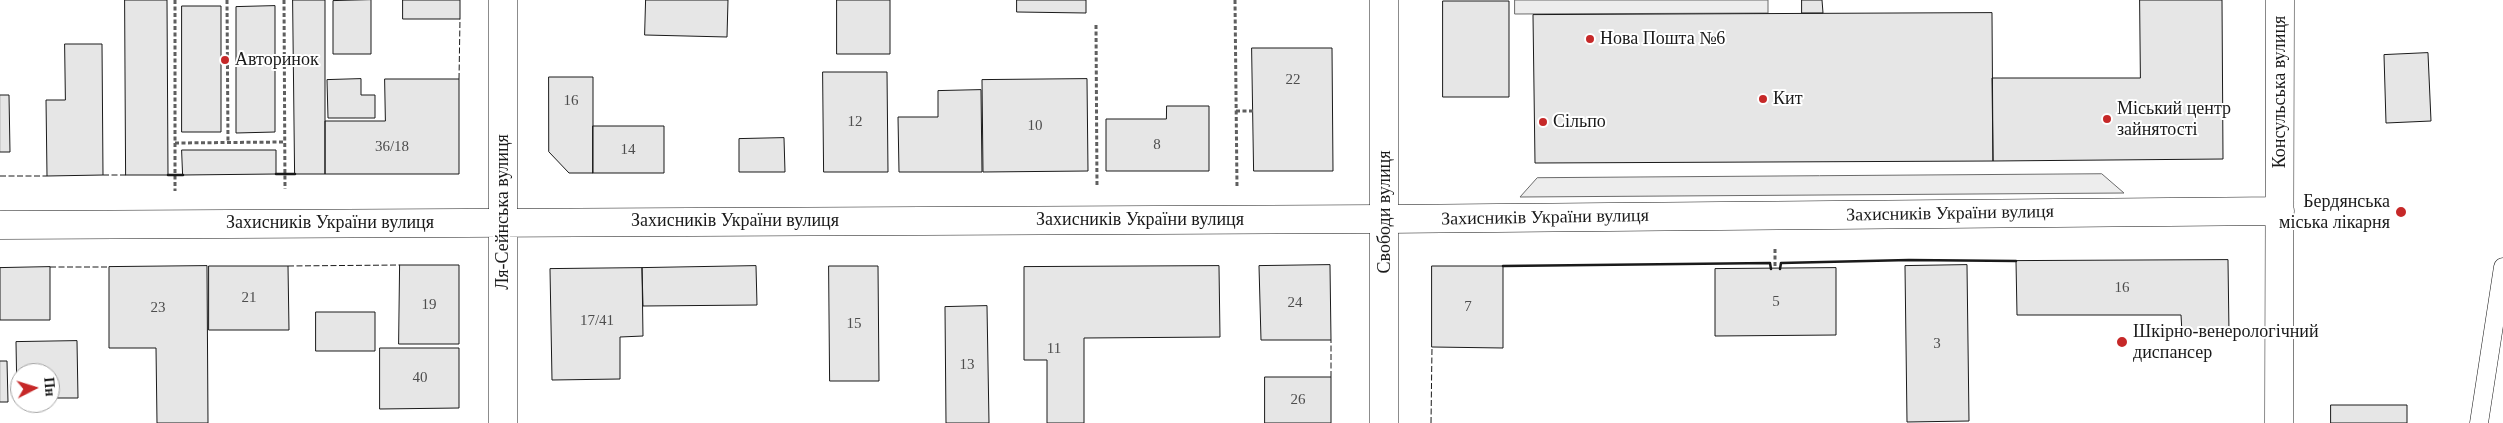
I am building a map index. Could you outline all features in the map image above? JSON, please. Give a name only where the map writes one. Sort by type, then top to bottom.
[{"type":"street","name":"Ля-Сейнська вулиця","points":[[503,0],[503,423]]},
{"type":"street","name":"Свободи вулиця","points":[[1384,0],[1384,423]]},
{"type":"street","name":"Консульська вулиця","points":[[2279,423],[2280,0]]},
{"type":"street","name":"Захисників України вулиця","points":[[0,225],[1385,220],[2280,211]]},
{"type":"lane","points":[[2479,423],[2503,267]]},
{"type":"path","points":[[175,0],[175,224]]},
{"type":"path","points":[[227,0],[228,142]]},
{"type":"path","points":[[284,0],[285,224]]},
{"type":"path","points":[[1235,0],[1237,220]]},
{"type":"path","points":[[1096,25],[1097,220]]},
{"type":"path","points":[[1236,111],[1253,111]]},
{"type":"path","points":[[175,143],[285,142]]},
{"type":"shaded area","points":[[1515,0],[1768,0],[1768,13],[1515,14]]},
{"type":"shaded area","points":[[2102,174],[2124,193],[1520,197],[1537,178]]},
{"type":"building","points":[[125,0],[167,0],[168,175],[126,175]]},
{"type":"building","points":[[293,0],[325,0],[325,174],[295,174]]},
{"type":"building","points":[[371,0],[371,54],[333,54],[333,1]]},
{"type":"building","points":[[403,0],[460,0],[460,19],[403,19]]},
{"type":"building","points":[[646,0],[728,0],[727,37],[645,35]]},
{"type":"building","points":[[837,0],[890,0],[890,54],[837,54]]},
{"type":"building","points":[[1017,0],[1086,0],[1086,13],[1017,12]]},
{"type":"building","points":[[1802,0],[1822,0],[1823,13],[1802,13]]},
{"type":"building","name":"Міський центр зайнятості","points":[[2140,0],[2222,0],[2223,159],[1993,161],[1992,78],[2140,78]]},
{"type":"building","points":[[1443,1],[1509,1],[1509,97],[1443,97]]},
{"type":"building","points":[[182,6],[221,6],[221,132],[182,132]]},
{"type":"building","points":[[275,6],[275,132],[236,133],[236,7]]},
{"type":"building","name":"Кит","points":[[1992,13],[1993,161],[1535,163],[1533,15]]},
{"type":"building","points":[[65,44],[102,44],[103,175],[47,176],[46,100],[65,100]]},
{"type":"building","points":[[1252,48],[1332,48],[1333,171],[1254,171]]},
{"type":"building","points":[[2428,53],[2431,121],[2386,123],[2384,55]]},
{"type":"building","points":[[823,72],[887,72],[888,172],[824,172]]},
{"type":"building","points":[[549,77],[593,77],[593,173],[569,173],[549,152]]},
{"type":"building","points":[[361,79],[361,95],[375,95],[375,118],[328,118],[327,80]]},
{"type":"building","points":[[385,79],[459,79],[459,174],[325,174],[325,121],[385,121]]},
{"type":"building","points":[[1087,79],[1088,171],[983,172],[982,80]]},
{"type":"building","points":[[981,90],[982,172],[899,172],[898,117],[938,117],[938,91]]},
{"type":"building","points":[[0,95],[9,95],[10,152],[0,152]]},
{"type":"building","points":[[1167,106],[1209,106],[1209,171],[1106,171],[1106,119],[1166,119]]},
{"type":"building","points":[[593,126],[664,126],[664,173],[593,173]]},
{"type":"building","points":[[784,138],[785,172],[739,172],[739,139]]},
{"type":"building","points":[[182,150],[276,150],[276,174],[183,175]]},
{"type":"building","points":[[2228,260],[2229,333],[2182,333],[2181,315],[2017,315],[2016,261]]},
{"type":"building","points":[[400,265],[459,265],[459,344],[399,344]]},
{"type":"building","points":[[1330,265],[1331,340],[1261,340],[1259,266]]},
{"type":"building","points":[[1967,265],[1969,421],[1907,422],[1905,266]]},
{"type":"building","points":[[207,266],[208,423],[157,423],[156,348],[109,348],[109,267]]},
{"type":"building","points":[[209,266],[288,266],[289,330],[209,330]]},
{"type":"building","points":[[756,266],[757,305],[643,306],[642,268]]},
{"type":"building","points":[[829,266],[878,266],[879,381],[830,381]]},
{"type":"building","points":[[1219,266],[1220,337],[1084,338],[1084,423],[1047,423],[1047,360],[1024,360],[1024,267]]},
{"type":"building","points":[[1432,266],[1503,266],[1503,348],[1432,347]]},
{"type":"building","points":[[50,267],[50,320],[0,320],[0,268]]},
{"type":"building","points":[[642,268],[643,336],[620,337],[620,379],[552,380],[550,269]]},
{"type":"building","points":[[1836,268],[1836,335],[1715,336],[1715,269]]},
{"type":"building","points":[[987,306],[989,423],[946,423],[945,307]]},
{"type":"building","points":[[316,312],[375,312],[375,351],[316,351]]},
{"type":"building","points":[[77,341],[78,398],[60,398],[60,363],[16,363],[16,342]]},
{"type":"building","points":[[380,348],[459,348],[459,408],[380,409]]},
{"type":"building","points":[[0,361],[7,361],[8,402],[0,402]]},
{"type":"building","points":[[1265,377],[1331,377],[1331,423],[1265,423]]},
{"type":"building","points":[[2331,405],[2407,405],[2407,423],[2331,423]]},
{"type":"fence","points":[[459,79],[460,19]]},
{"type":"fence","points":[[103,175],[126,175]]},
{"type":"fence","points":[[0,176],[47,176]]},
{"type":"fence","points":[[288,266],[400,265]]},
{"type":"fence","points":[[50,267],[109,267]]},
{"type":"fence","points":[[1331,340],[1331,377]]},
{"type":"fence","points":[[1431,423],[1432,347]]},
{"type":"wall","points":[[276,174],[295,174]]},
{"type":"wall","points":[[168,175],[183,175]]},
{"type":"wall","points":[[1780,269],[1781,263],[1909,260],[2016,261]]},
{"type":"wall","points":[[1503,266],[1770,263],[1771,269]]},
{"type":"place","name":"Нова Пошта №6","points":[[1590,39]]},
{"type":"place","name":"Авторинок","points":[[225,60]]},
{"type":"place","name":"Кит","points":[[1763,99]]},
{"type":"place","name":"Міський центр зайнятості","points":[[2107,119]]},
{"type":"place","name":"Сільпо","points":[[1543,122]]},
{"type":"place","name":"Бердянська міська лікарня","points":[[2401,212]]},
{"type":"place","name":"Шкірно-венерологічний диспансер","points":[[2122,342]]}]
